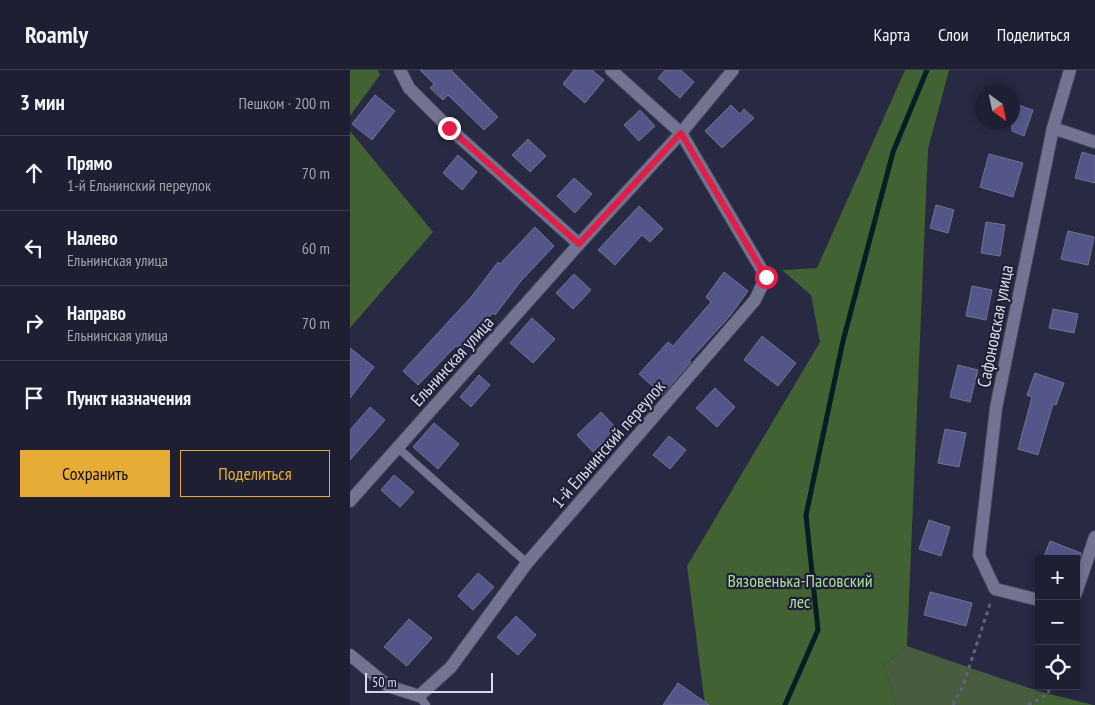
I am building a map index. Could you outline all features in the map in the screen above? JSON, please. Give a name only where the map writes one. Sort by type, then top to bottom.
[{"type":"street","points":[[400,70],[409,88],[449,128],[579,244]]},
{"type":"street","points":[[611,70],[681,133]]},
{"type":"street","name":"Ельнинская улица","points":[[350,502],[579,244],[681,133],[733,70]]},
{"type":"street","name":"Сафоновская улица","points":[[995,589],[979,554],[995,417],[1053,128],[1070,70]]},
{"type":"street","points":[[1053,128],[1095,142]]},
{"type":"street","name":"1-й Ельнинский переулок","points":[[350,655],[388,686],[423,700],[451,667],[527,563],[754,300],[766,277],[681,133]]},
{"type":"street","points":[[1080,581],[1095,537]]},
{"type":"street","points":[[995,589],[1035,599]]},
{"type":"lane","points":[[398,448],[527,563]]},
{"type":"path","points":[[953,705],[963,686],[995,589]]},
{"type":"path","points":[[1028,705],[1048,694],[1049,690]]},
{"type":"green space","points":[[350,70],[378,70],[380,75],[350,116]]},
{"type":"green space","name":"Вязовенька-Пасовский лес","points":[[905,70],[949,70],[928,149],[907,646],[884,665],[896,705],[705,705],[687,566],[820,342],[811,295],[782,270],[817,268]]},
{"type":"green space","points":[[350,131],[433,232],[350,328]]},
{"type":"green space","points":[[907,646],[1038,691],[1032,705],[896,705],[884,665]]},
{"type":"green space","points":[[1038,691],[1093,705],[1032,705]]},
{"type":"building","points":[[420,70],[451,70],[498,117],[484,130],[448,95],[443,100],[430,88],[434,84]]},
{"type":"building","points":[[574,70],[592,70],[604,80],[585,103],[563,84]]},
{"type":"building","points":[[665,70],[681,70],[694,82],[680,98],[658,78]]},
{"type":"building","points":[[375,95],[395,111],[372,140],[352,124]]},
{"type":"building","points":[[731,105],[740,114],[744,109],[754,118],[722,148],[705,131]]},
{"type":"building","points":[[1020,106],[1033,110],[1024,136],[1012,131],[1020,130]]},
{"type":"building","points":[[640,110],[655,126],[639,141],[624,125]]},
{"type":"building","points":[[528,139],[546,156],[530,172],[512,155]]},
{"type":"building","points":[[1082,152],[1095,156],[1095,183],[1075,178]]},
{"type":"building","points":[[989,154],[1023,163],[1013,197],[980,187]]},
{"type":"building","points":[[458,155],[477,172],[462,190],[443,173]]},
{"type":"building","points":[[574,178],[592,194],[575,213],[557,196]]},
{"type":"building","points":[[936,205],[954,210],[948,233],[930,228]]},
{"type":"building","points":[[639,206],[663,229],[650,242],[642,235],[615,265],[598,250]]},
{"type":"building","points":[[986,222],[1005,225],[1000,256],[981,253]]},
{"type":"building","points":[[535,227],[554,246],[521,281],[495,315],[493,313],[461,350],[456,346],[418,385],[403,371],[472,296],[498,262],[500,264]]},
{"type":"building","points":[[1068,231],[1094,237],[1088,265],[1061,259]]},
{"type":"building","points":[[724,272],[748,291],[730,316],[689,361],[691,362],[662,395],[639,374],[668,342],[673,346],[711,302],[706,297]]},
{"type":"building","points":[[574,274],[591,290],[573,309],[556,293]]},
{"type":"building","points":[[972,286],[992,290],[986,320],[966,316]]},
{"type":"building","points":[[1053,309],[1078,314],[1074,333],[1049,328]]},
{"type":"building","points":[[532,318],[555,339],[533,363],[510,343]]},
{"type":"building","points":[[762,336],[796,363],[778,386],[744,360]]},
{"type":"building","points":[[350,348],[374,367],[350,398]]},
{"type":"building","points":[[958,365],[978,370],[970,402],[950,397]]},
{"type":"building","points":[[1035,373],[1064,383],[1056,405],[1053,404],[1038,455],[1018,449],[1032,397],[1027,395]]},
{"type":"building","points":[[479,375],[490,385],[471,407],[460,397]]},
{"type":"building","points":[[715,388],[735,407],[717,427],[696,408]]},
{"type":"building","points":[[370,407],[385,420],[350,460],[350,430]]},
{"type":"building","points":[[601,412],[623,435],[611,447],[604,441],[593,452],[577,435]]},
{"type":"building","points":[[434,423],[459,444],[438,469],[413,447]]},
{"type":"building","points":[[945,429],[966,433],[959,467],[938,463]]},
{"type":"building","points":[[669,436],[686,450],[670,469],[653,455]]},
{"type":"building","points":[[394,475],[414,492],[400,507],[381,490]]},
{"type":"building","points":[[929,520],[950,527],[941,556],[919,549]]},
{"type":"building","points":[[1050,541],[1081,553],[1080,556],[1045,555]]},
{"type":"building","points":[[478,573],[494,587],[473,610],[458,596]]},
{"type":"building","points":[[930,592],[972,603],[966,626],[924,615]]},
{"type":"building","points":[[516,616],[536,635],[518,655],[497,637]]},
{"type":"building","points":[[409,619],[432,638],[407,666],[384,647]]},
{"type":"building","points":[[678,683],[709,705],[663,705]]},
{"type":"waterway","points":[[785,705],[818,630],[806,515],[843,341],[893,152],[927,70]]},
{"type":"route","points":[[449,128],[579,244],[681,133],[766,277]]}]
